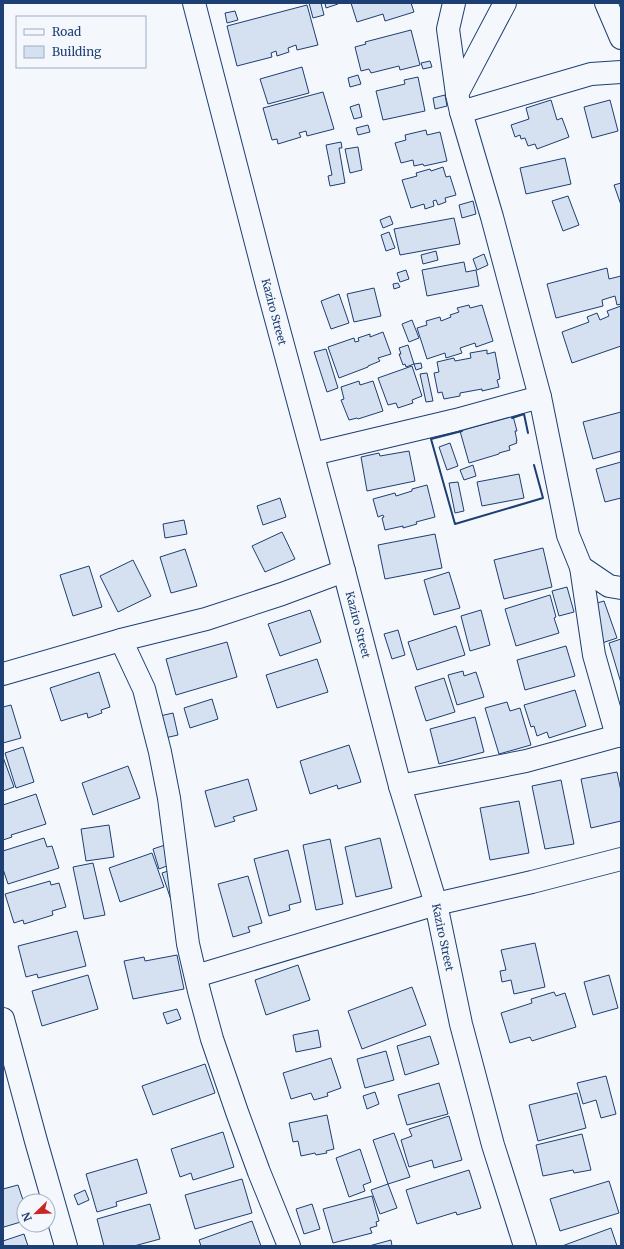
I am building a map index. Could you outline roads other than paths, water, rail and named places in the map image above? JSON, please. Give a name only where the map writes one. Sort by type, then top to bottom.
[{"type":"street","name":"Kaziro Street","points":[[194,3],[269,293],[400,786],[436,904],[461,1024],[493,1145],[525,1246]]},
{"type":"street","points":[[400,786],[526,761],[619,736],[594,655],[581,567],[568,535],[540,397],[492,217],[459,103],[448,29],[454,3]]},
{"type":"street","points":[[459,103],[505,3]]},
{"type":"street","points":[[606,3],[621,38]]},
{"type":"street","points":[[459,103],[590,74],[621,72]]},
{"type":"street","points":[[313,454],[456,420],[540,397]]},
{"type":"street","points":[[581,567],[609,586],[621,588]]},
{"type":"street","points":[[3,674],[121,640],[206,619],[282,594],[344,571]]},
{"type":"street","points":[[121,640],[144,689],[160,752],[169,798],[188,944],[212,1039],[236,1112],[289,1246]]},
{"type":"street","points":[[196,976],[436,904],[532,882],[621,859]]},
{"type":"street","points":[[4,1026],[66,1246]]}]
